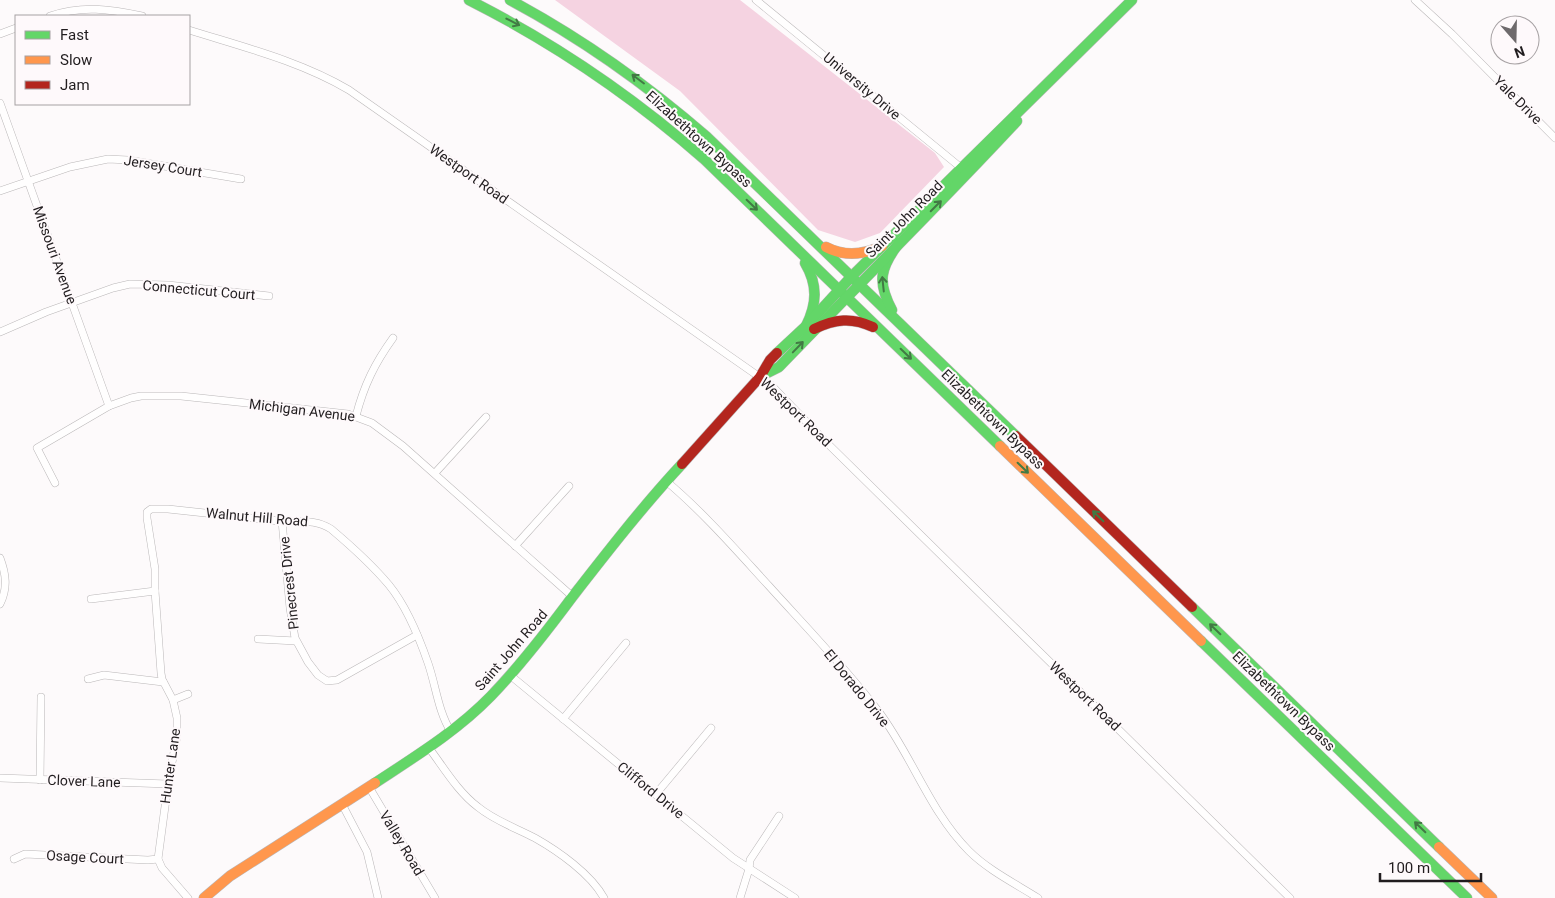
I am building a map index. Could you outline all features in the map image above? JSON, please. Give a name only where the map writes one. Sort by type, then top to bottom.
[{"type":"main road","name":"Elizabethtown Bypass","points":[[469,0],[528,29],[567,53],[618,88],[672,130],[843,293],[1465,898]]},
{"type":"main road","name":"Elizabethtown Bypass","points":[[510,0],[592,47],[652,90],[707,137],[1492,898]]},
{"type":"main road","name":"Saint John Road","points":[[204,898],[230,876],[429,748],[483,704],[511,676],[666,480],[760,377],[779,367],[810,328],[855,280],[882,246],[1021,117],[1060,72],[1132,0]]},
{"type":"main road","name":"Saint John Road","points":[[855,280],[898,243],[964,171]]},
{"type":"main road","points":[[799,226],[830,249],[839,253],[858,254],[875,250],[882,246]]},
{"type":"main road","points":[[787,239],[807,265],[815,285],[815,304],[810,328]]},
{"type":"main road","points":[[898,243],[885,262],[881,281],[887,300],[902,325]]},
{"type":"main road","points":[[810,328],[833,320],[852,319],[870,326],[889,338]]},
{"type":"main road","points":[[1435,842],[1498,898]]},
{"type":"street","name":"University Drive","points":[[756,0],[964,171]]},
{"type":"street","name":"Yale Drive","points":[[1415,0],[1452,34],[1555,138]]},
{"type":"street","points":[[54,15],[81,9],[113,9],[138,15]]},
{"type":"street","points":[[0,34],[15,28]]},
{"type":"street","name":"Westport Road","points":[[190,30],[290,62],[341,85],[771,385],[825,441],[1290,898]]},
{"type":"street","name":"Missouri Avenue","points":[[0,103],[109,406]]},
{"type":"street","name":"Jersey Court","points":[[0,191],[70,167],[108,159],[128,160],[241,179]]},
{"type":"street","name":"Connecticut Court","points":[[0,332],[20,322],[113,288],[139,284],[168,285],[269,296]]},
{"type":"street","points":[[356,416],[373,368],[393,338]]},
{"type":"street","name":"Michigan Avenue","points":[[55,483],[37,448],[109,406],[131,398],[162,396],[276,405],[356,416],[382,429],[435,473],[574,597]]},
{"type":"street","points":[[435,473],[486,417]]},
{"type":"street","name":"El Dorado Drive","points":[[666,480],[744,559],[861,689],[890,728],[937,808],[960,842],[988,866],[1038,898]]},
{"type":"street","points":[[515,546],[569,486]]},
{"type":"street","name":"Walnut Hill Road","points":[[151,509],[168,508],[282,522],[310,521],[325,525],[337,534],[389,585],[402,606],[417,635],[428,663],[442,716],[451,732]]},
{"type":"street","name":"Hunter Lane","points":[[151,509],[148,512],[147,518],[155,569],[160,666],[163,682],[173,700],[177,718],[177,736],[168,784],[158,859]]},
{"type":"street","name":"Pinecrest Drive","points":[[282,522],[290,608],[296,640],[308,662],[318,675],[326,681],[332,681],[347,675],[417,635]]},
{"type":"street","points":[[0,558],[6,581],[4,595],[0,604]]},
{"type":"street","points":[[90,599],[155,591]]},
{"type":"street","points":[[258,639],[296,640]]},
{"type":"street","points":[[563,718],[626,643]]},
{"type":"street","points":[[88,679],[104,675],[163,682]]},
{"type":"street","name":"Clifford Drive","points":[[511,676],[749,869],[795,898]]},
{"type":"street","points":[[173,700],[188,694]]},
{"type":"street","points":[[40,780],[41,697]]},
{"type":"street","points":[[656,794],[711,728]]},
{"type":"street","points":[[429,748],[473,804],[502,823],[535,838],[552,849],[589,878],[604,898]]},
{"type":"street","name":"Clover Lane","points":[[0,778],[168,784]]},
{"type":"street","name":"Valley Road","points":[[369,788],[435,898]]},
{"type":"street","points":[[342,804],[367,852],[378,898]]},
{"type":"street","points":[[740,898],[750,860],[780,816]]},
{"type":"street","name":"Osage Court","points":[[14,859],[26,854],[158,859]]},
{"type":"street","points":[[158,859],[162,868],[188,898]]},
{"type":"shaded area","points":[[555,0],[740,0],[935,153],[944,167],[880,233],[855,242],[818,230],[680,91]]},
{"type":"traffic: fast","points":[[469,0],[532,34],[592,72],[649,113],[677,136],[704,159],[1000,446]]},
{"type":"traffic: fast","points":[[510,0],[587,46],[637,80],[684,117],[707,137],[1016,436]]},
{"type":"traffic: fast","points":[[777,353],[806,326],[852,276],[1132,0]]},
{"type":"traffic: fast","points":[[761,376],[779,367],[1017,121]]},
{"type":"traffic: fast","points":[[892,310],[884,291],[883,275],[884,268],[899,243]]},
{"type":"traffic: fast","points":[[805,263],[814,287],[814,302],[806,326]]},
{"type":"traffic: fast","points":[[375,783],[450,732],[491,696],[544,635],[626,529],[682,464]]},
{"type":"traffic: fast","points":[[1192,607],[1439,847]]},
{"type":"traffic: fast","points":[[1201,641],[1467,898]]},
{"type":"traffic: slow","points":[[826,247],[854,254],[882,246]]},
{"type":"traffic: slow","points":[[1000,446],[1201,641]]},
{"type":"traffic: slow","points":[[204,898],[230,876],[375,783]]},
{"type":"traffic: slow","points":[[1439,847],[1492,898]]},
{"type":"traffic: jam","points":[[814,329],[844,320],[873,327]]},
{"type":"traffic: jam","points":[[682,464],[760,377],[770,360],[777,353]]},
{"type":"traffic: jam","points":[[1016,436],[1192,607]]}]
